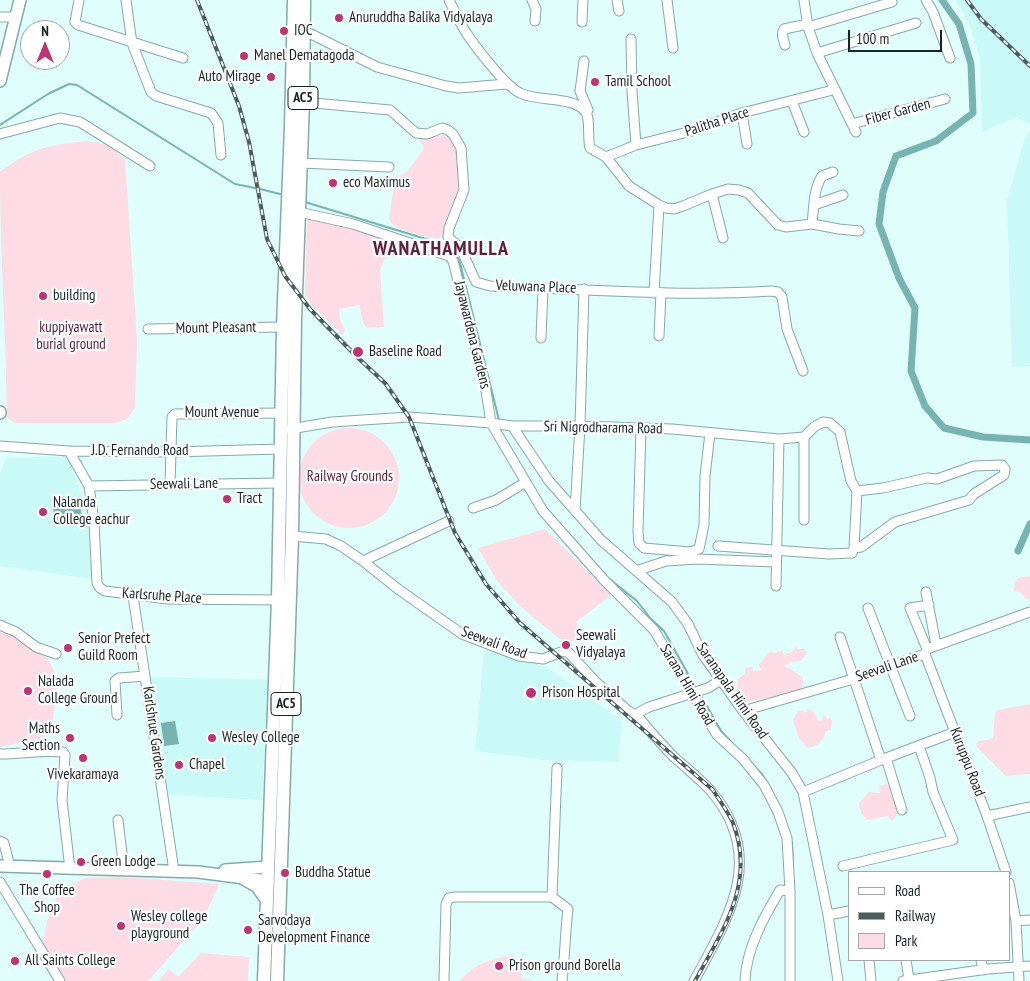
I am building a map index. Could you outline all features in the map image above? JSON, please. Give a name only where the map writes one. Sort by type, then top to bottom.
[{"type":"highway","name":"AC5","points":[[274,867],[292,536],[288,429],[295,320],[294,0]]},
{"type":"highway","name":"AC5","points":[[277,981],[274,867],[279,483],[281,449],[288,429],[282,412],[283,327],[295,201],[301,163],[304,0]]},
{"type":"highway","points":[[243,878],[256,886],[267,900]]},
{"type":"highway","name":"AC5","points":[[264,981],[267,900],[274,881]]},
{"type":"main road","points":[[0,81],[20,0]]},
{"type":"main road","points":[[5,866],[198,872],[274,881]]},
{"type":"main road","points":[[198,872],[274,867]]},
{"type":"street","points":[[80,0],[75,22],[78,25],[183,58]]},
{"type":"street","points":[[126,0],[132,43],[151,92],[156,96],[211,113],[218,123],[221,155]]},
{"type":"street","points":[[449,0],[465,31],[506,84],[527,96],[572,103],[581,106],[588,113]]},
{"type":"street","points":[[532,0],[536,9],[535,21]]},
{"type":"street","points":[[582,22],[583,0]]},
{"type":"street","points":[[617,0],[619,11]]},
{"type":"street","points":[[667,0],[673,48]]},
{"type":"street","points":[[804,0],[808,25],[817,53],[916,23]]},
{"type":"street","points":[[926,0],[933,12],[950,58]]},
{"type":"street","points":[[785,44],[782,31],[784,29],[808,25],[892,2]]},
{"type":"street","points":[[0,17],[16,17]]},
{"type":"street","points":[[304,32],[377,67],[446,86],[459,88],[506,84]]},
{"type":"street","points":[[631,39],[636,146]]},
{"type":"street","name":"Fiber Garden","points":[[817,53],[854,128],[945,99]]},
{"type":"street","points":[[584,60],[580,91],[588,108],[590,148],[606,157],[629,186],[659,206],[674,209],[728,189],[748,192],[778,225],[786,227],[812,224],[859,231]]},
{"type":"street","name":"Palitha Place","points":[[606,157],[636,146],[692,131],[742,113],[829,91]]},
{"type":"street","points":[[792,101],[804,132]]},
{"type":"street","name":"Veluwana Place","points":[[303,102],[390,110],[416,133],[420,134],[442,128],[453,134],[461,148],[464,190],[449,228],[448,237],[461,249],[476,282],[490,286],[657,293],[722,294],[778,292],[782,297],[787,330],[803,371]]},
{"type":"street","points":[[742,113],[747,144]]},
{"type":"street","points":[[0,134],[60,118],[80,122],[150,166]]},
{"type":"street","points":[[301,163],[389,167]]},
{"type":"street","points":[[812,224],[816,188],[822,176],[833,172]]},
{"type":"street","points":[[712,194],[723,238]]},
{"type":"street","points":[[814,205],[843,195]]},
{"type":"street","name":"Jayawardena Gardens","points":[[295,201],[353,224],[450,256],[453,261],[493,423]]},
{"type":"street","points":[[659,206],[657,293],[659,336]]},
{"type":"street","points":[[541,338],[543,288]]},
{"type":"street","points":[[575,511],[580,426],[584,289]]},
{"type":"street","name":"Mount Pleasant","points":[[148,329],[283,327]]},
{"type":"street","name":"Mount Avenue","points":[[170,484],[172,417],[175,414],[282,412]]},
{"type":"street","name":"Sri Nigrodharama Road","points":[[288,429],[332,422],[409,417],[509,425],[641,428],[779,439],[804,437]]},
{"type":"street","points":[[718,546],[829,554],[852,553],[854,548],[856,491],[851,482],[840,432],[830,422],[823,422],[814,427],[804,437],[804,520]]},
{"type":"street","name":"Sarana Himi Road","points":[[493,423],[543,511],[604,580],[654,630],[695,692],[717,735],[744,759],[764,784],[778,812],[787,838],[790,891],[790,981]]},
{"type":"street","name":"Saranapala Himi Road","points":[[509,425],[549,481],[575,511],[602,540],[672,602],[688,624],[703,655],[743,712],[792,773],[803,792],[828,915],[838,981]]},
{"type":"street","points":[[641,428],[639,543],[644,548],[690,552],[699,549],[704,525],[704,476],[710,433]]},
{"type":"street","points":[[776,586],[775,550],[779,439]]},
{"type":"street","name":"J.D. Fernando Road","points":[[0,446],[69,451],[171,452],[281,449]]},
{"type":"street","name":"Karlsruhe Place","points":[[69,451],[89,486],[94,522],[97,584],[100,588],[105,591],[133,596],[168,599],[278,600]]},
{"type":"street","points":[[854,548],[861,547],[896,522],[970,500],[974,494],[1004,475],[1005,469],[1002,464],[974,466],[936,478],[856,491]]},
{"type":"street","points":[[473,508],[496,500],[526,482]]},
{"type":"street","name":"Seewali Lane","points":[[89,486],[279,483]]},
{"type":"street","points":[[363,561],[449,521]]},
{"type":"street","name":"Seewali Road","points":[[292,536],[326,539],[341,546],[462,634],[519,656],[543,659],[564,652],[569,653],[620,704],[636,714]]},
{"type":"street","points":[[636,571],[674,560],[776,562]]},
{"type":"street","points":[[926,592],[930,605],[936,645]]},
{"type":"street","name":"Karlshrue Gardens","points":[[133,596],[174,871]]},
{"type":"street","name":"Kuruppu Road","points":[[930,605],[910,608],[1006,871]]},
{"type":"street","points":[[868,608],[910,716]]},
{"type":"street","name":"Seevali Lane","points":[[743,712],[853,679],[926,651],[936,645],[1027,612]]},
{"type":"street","points":[[0,625],[16,632],[36,647],[56,654]]},
{"type":"street","points":[[840,637],[853,679],[902,810]]},
{"type":"street","points":[[117,715],[115,681],[119,678],[145,676]]},
{"type":"street","points":[[694,981],[726,920],[733,902],[738,882],[739,850],[729,818],[710,791],[652,734],[636,714],[721,680]]},
{"type":"street","points":[[803,792],[955,732]]},
{"type":"street","points":[[843,866],[953,840],[933,792],[919,746]]},
{"type":"street","points":[[0,754],[18,754],[44,750],[63,752],[65,755],[62,800],[70,869]]},
{"type":"street","points":[[552,896],[557,768]]},
{"type":"street","points":[[987,816],[1030,807]]},
{"type":"street","points":[[118,820],[124,870]]},
{"type":"street","points":[[0,841],[4,843],[5,866]]},
{"type":"street","points":[[0,882],[60,981]]},
{"type":"street","points":[[745,981],[746,968],[766,915],[780,890],[790,891]]},
{"type":"street","points":[[1010,892],[1016,920],[1019,981]]},
{"type":"street","points":[[444,981],[446,904],[449,898],[552,896],[568,909],[562,981]]},
{"type":"street","points":[[828,915],[848,911]]},
{"type":"street","points":[[1016,920],[1030,920]]},
{"type":"street","points":[[869,961],[871,981]]},
{"type":"street","points":[[906,961],[906,981],[983,970],[1030,966]]},
{"type":"street","points":[[981,961],[983,970]]},
{"type":"shaded area","points":[[955,0],[1030,0],[1030,124],[1016,117],[982,132],[980,59],[969,22]]},
{"type":"shaded area","points":[[1030,130],[1030,366],[1012,367],[1007,200],[1025,138]]},
{"type":"shaded area","name":"Nalanda College eachur","points":[[68,456],[81,494],[90,531],[92,579],[0,566],[0,473],[6,458]]},
{"type":"shaded area","points":[[80,502],[82,520],[54,522],[53,504]]},
{"type":"shaded area","name":"Prison Hospital","points":[[484,651],[514,656],[548,668],[617,717],[622,722],[618,762],[546,760],[475,751]]},
{"type":"shaded area","name":"Wesley College","points":[[148,677],[268,680],[262,800],[168,795]]},
{"type":"shaded area","points":[[175,721],[179,744],[164,746],[161,723]]},
{"type":"green space","points":[[449,134],[459,151],[462,191],[444,235],[438,239],[397,227],[389,219],[395,177],[406,173],[424,149],[419,141],[422,138]]},
{"type":"green space","name":"kuppiyawatt burial ground","points":[[87,141],[109,145],[125,159],[137,340],[135,408],[127,419],[115,423],[15,423],[7,418],[0,172],[11,164],[41,149]]},
{"type":"green space","points":[[310,217],[366,231],[410,248],[409,252],[384,259],[380,270],[384,327],[367,328],[363,322],[359,305],[339,309],[340,320],[345,330],[343,335],[311,305],[305,294],[307,220]]},
{"type":"green space","name":"Railway Grounds","points":[[349,428],[359,429],[377,436],[391,450],[398,468],[398,488],[391,506],[377,520],[359,527],[349,528],[339,527],[321,520],[307,506],[300,488],[299,478],[300,468],[307,450],[321,436],[339,429]]},
{"type":"green space","points":[[545,529],[611,595],[576,622],[582,634],[567,645],[521,607],[497,581],[478,548]]},
{"type":"green space","points":[[1030,576],[1030,600],[1024,598],[1022,593],[1014,591],[1015,581],[1018,578]]},
{"type":"green space","name":"Nalada College Ground","points":[[0,630],[32,645],[50,663],[56,678],[56,700],[51,729],[41,738],[0,747]]},
{"type":"green space","points":[[797,646],[797,649],[805,649],[807,653],[801,661],[790,662],[784,667],[789,668],[802,677],[804,683],[802,691],[746,702],[737,692],[738,679],[745,674],[745,668],[752,667],[753,671],[761,670],[759,665],[770,651],[775,653],[782,651],[784,655],[792,652]]},
{"type":"green space","points":[[1030,704],[1030,774],[1006,776],[977,747],[976,743],[993,738],[995,713],[998,710]]},
{"type":"green space","points":[[807,709],[814,713],[818,720],[821,721],[824,715],[828,719],[830,717],[832,721],[831,730],[826,731],[818,744],[808,748],[799,739],[793,720],[798,711],[803,710],[805,713]]},
{"type":"green space","points":[[886,784],[898,798],[896,817],[892,821],[887,816],[869,820],[862,813],[859,803],[869,792],[880,793],[879,786]]},
{"type":"green space","name":"Wesley college playground","points":[[122,877],[219,884],[204,918],[148,981],[62,981],[42,947],[47,922],[59,891],[85,878]]},
{"type":"green space","points":[[201,953],[249,957],[248,981],[158,981],[169,969],[178,977]]},
{"type":"green space","name":"Prison ground Borella","points":[[509,956],[522,960],[521,978],[535,981],[460,981],[476,967],[494,959]]},
{"type":"waterway","points":[[942,0],[959,24],[971,64],[973,113],[936,141],[896,156],[883,192],[879,224],[899,278],[915,308],[911,371],[925,406],[944,428],[983,437],[1030,440]]},
{"type":"waterway","points":[[0,125],[48,94],[69,84],[77,85],[235,184],[255,188]]},
{"type":"waterway","points":[[260,189],[284,195]]},
{"type":"waterway","points":[[305,202],[439,243],[454,250],[460,263],[499,420]]},
{"type":"waterway","points":[[1018,551],[1030,524]]},
{"type":"waterway","points":[[572,537],[607,577],[637,601],[650,618],[664,631],[696,688]]},
{"type":"waterway","points":[[700,694],[721,731],[733,744]]},
{"type":"waterway","points":[[752,764],[766,781]]},
{"type":"waterway","points":[[792,843],[793,863]]},
{"type":"railway","points":[[197,0],[239,106],[249,142],[267,239],[285,276],[310,309],[385,383],[409,417],[455,533],[486,584],[520,623],[713,790],[731,819],[739,845],[741,866],[738,886],[725,924],[695,981]]},
{"type":"railway","points":[[967,0],[981,19],[1030,66]]},
{"type":"place","name":"Anuruddha Balika Vidyalaya","points":[[339,18]]},
{"type":"place","name":"IOC","points":[[284,31]]},
{"type":"place","name":"Manel Dematagoda","points":[[244,56]]},
{"type":"place","name":"Auto Mirage","points":[[271,77]]},
{"type":"place","name":"Tamil School","points":[[595,82]]},
{"type":"place","name":"eco Maximus","points":[[333,183]]},
{"type":"place","name":"building","points":[[43,296]]},
{"type":"place","name":"Baseline Road","points":[[358,352]]},
{"type":"place","name":"Tract","points":[[227,499]]},
{"type":"place","name":"Nalanda College eachur","points":[[43,512]]},
{"type":"place","name":"Seewali Vidyalaya","points":[[566,645]]},
{"type":"place","name":"Senior Prefect Guild Room","points":[[68,648]]},
{"type":"place","name":"Nalada College Ground","points":[[28,691]]},
{"type":"place","name":"Prison Hospital","points":[[531,693]]},
{"type":"place","name":"Maths Section","points":[[70,738]]},
{"type":"place","name":"Wesley College","points":[[212,738]]},
{"type":"place","name":"Vivekaramaya","points":[[83,758]]},
{"type":"place","name":"Chapel","points":[[179,765]]},
{"type":"place","name":"Green Lodge","points":[[81,862]]},
{"type":"place","name":"Buddha Statue","points":[[285,873]]},
{"type":"place","name":"The Coffee Shop","points":[[47,874]]},
{"type":"place","name":"Wesley college playground","points":[[121,926]]},
{"type":"place","name":"Sarvodaya Development Finance","points":[[248,930]]},
{"type":"place","name":"All Saints College","points":[[15,961]]},
{"type":"place","name":"Prison ground Borella","points":[[499,966]]},
{"type":"district","name":"WANATHAMULLA","points":[[441,249]]}]
